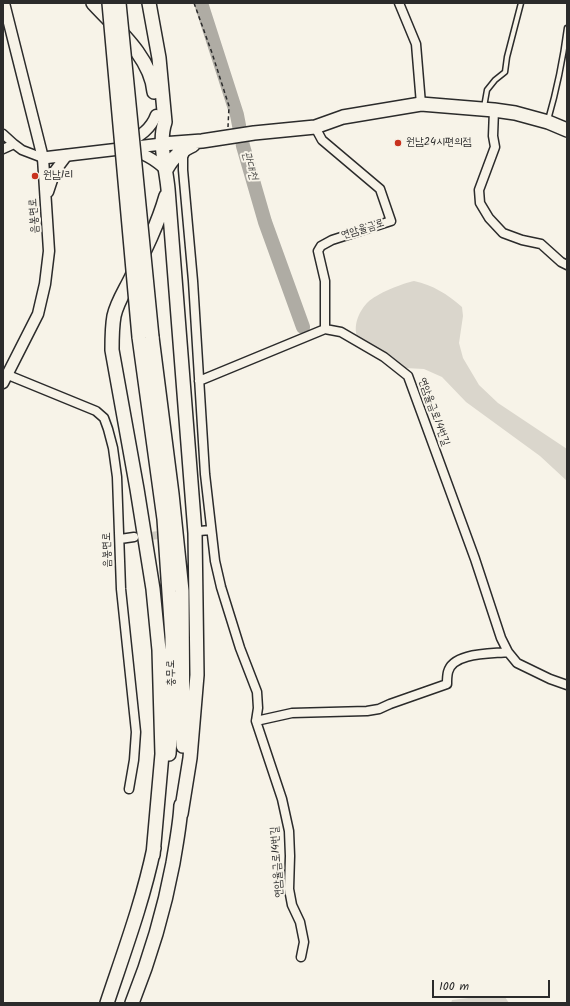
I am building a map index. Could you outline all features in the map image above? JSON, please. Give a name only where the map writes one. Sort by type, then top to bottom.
[{"type":"main road","points":[[93,3],[138,52],[145,62],[154,86],[157,123],[162,131]]},
{"type":"main road","points":[[109,3],[146,337]]},
{"type":"main road","points":[[119,3],[146,337]]},
{"type":"main road","points":[[149,3],[159,58],[165,122],[162,131],[162,144],[168,189],[195,533],[197,675],[190,758],[180,814]]},
{"type":"main road","points":[[43,158],[315,127],[342,117],[421,104],[489,109],[515,113],[548,122],[567,130]]},
{"type":"main road","points":[[166,170],[179,152],[202,141]]},
{"type":"main road","points":[[153,855],[162,754],[159,650],[153,589],[138,489],[112,350],[112,331],[114,315],[119,302],[151,238],[162,211],[168,189]]},
{"type":"main road","name":"충무로","points":[[132,1003],[144,974],[168,890],[180,814],[183,729],[182,591],[172,494],[146,337]]},
{"type":"main road","name":"충무로","points":[[107,1003],[135,919],[153,855],[160,822],[170,753],[172,707],[172,637],[164,519],[146,337]]},
{"type":"street","name":"음봉면로","points":[[4,3],[43,158],[49,251],[45,284],[38,314],[5,379],[96,411],[104,418],[113,448],[118,477],[121,589],[136,732],[134,760],[129,789]]},
{"type":"street","points":[[399,3],[416,44],[421,104]]},
{"type":"street","points":[[489,109],[495,147],[479,190],[480,203],[489,218],[503,233],[522,240],[541,244],[561,262],[567,265]]},
{"type":"street","points":[[115,149],[143,134],[151,126],[156,115]]},
{"type":"street","name":"연암율금로","points":[[315,127],[322,140],[380,188],[391,221],[332,240],[321,246],[318,252],[325,281],[326,329]]},
{"type":"street","points":[[3,134],[22,150],[43,158]]},
{"type":"street","points":[[3,149],[14,144]]},
{"type":"street","name":"연암율금로14번길","points":[[188,147],[183,157],[183,170],[193,281],[205,474],[215,561],[221,587],[240,648],[257,692],[258,708],[256,721],[282,799],[289,831],[289,889],[292,905],[300,922],[304,942],[301,957]]},
{"type":"street","points":[[127,148],[145,154],[166,170]]},
{"type":"street","points":[[46,199],[55,171],[67,155]]},
{"type":"street","points":[[199,381],[326,329]]},
{"type":"street","name":"연암율금로14번길","points":[[326,329],[341,332],[347,335],[384,357],[408,376],[475,559],[501,638],[508,652],[517,663],[550,679],[567,685]]},
{"type":"street","points":[[199,531],[211,530]]},
{"type":"street","points":[[120,539],[134,537]]},
{"type":"street","points":[[256,721],[292,712],[378,710],[390,704],[447,684],[448,671],[454,662],[465,657],[508,652]]},
{"type":"lane","points":[[489,109],[487,90],[495,80],[505,72],[507,56],[520,3]]},
{"type":"lane","points":[[548,122],[557,92],[567,28]]},
{"type":"path","points":[[194,3],[229,106],[232,136]]},
{"type":"shaded area","points":[[414,281],[440,291],[462,307],[463,316],[459,343],[463,358],[479,385],[498,403],[567,449],[567,481],[540,456],[466,402],[442,377],[424,369],[405,368],[357,336],[356,327],[358,318],[362,309],[368,302],[390,289]]},
{"type":"shaded area","points":[[485,996],[505,997],[509,1003],[451,1003],[452,1000]]},
{"type":"waterway","name":"관대천","points":[[201,3],[237,115],[243,146],[265,222],[303,327]]},
{"type":"tunnel","points":[[140,537],[198,531]]},
{"type":"place","name":"원남24시편의점","points":[[398,143]]},
{"type":"place","name":"원남1리","points":[[35,176]]}]
